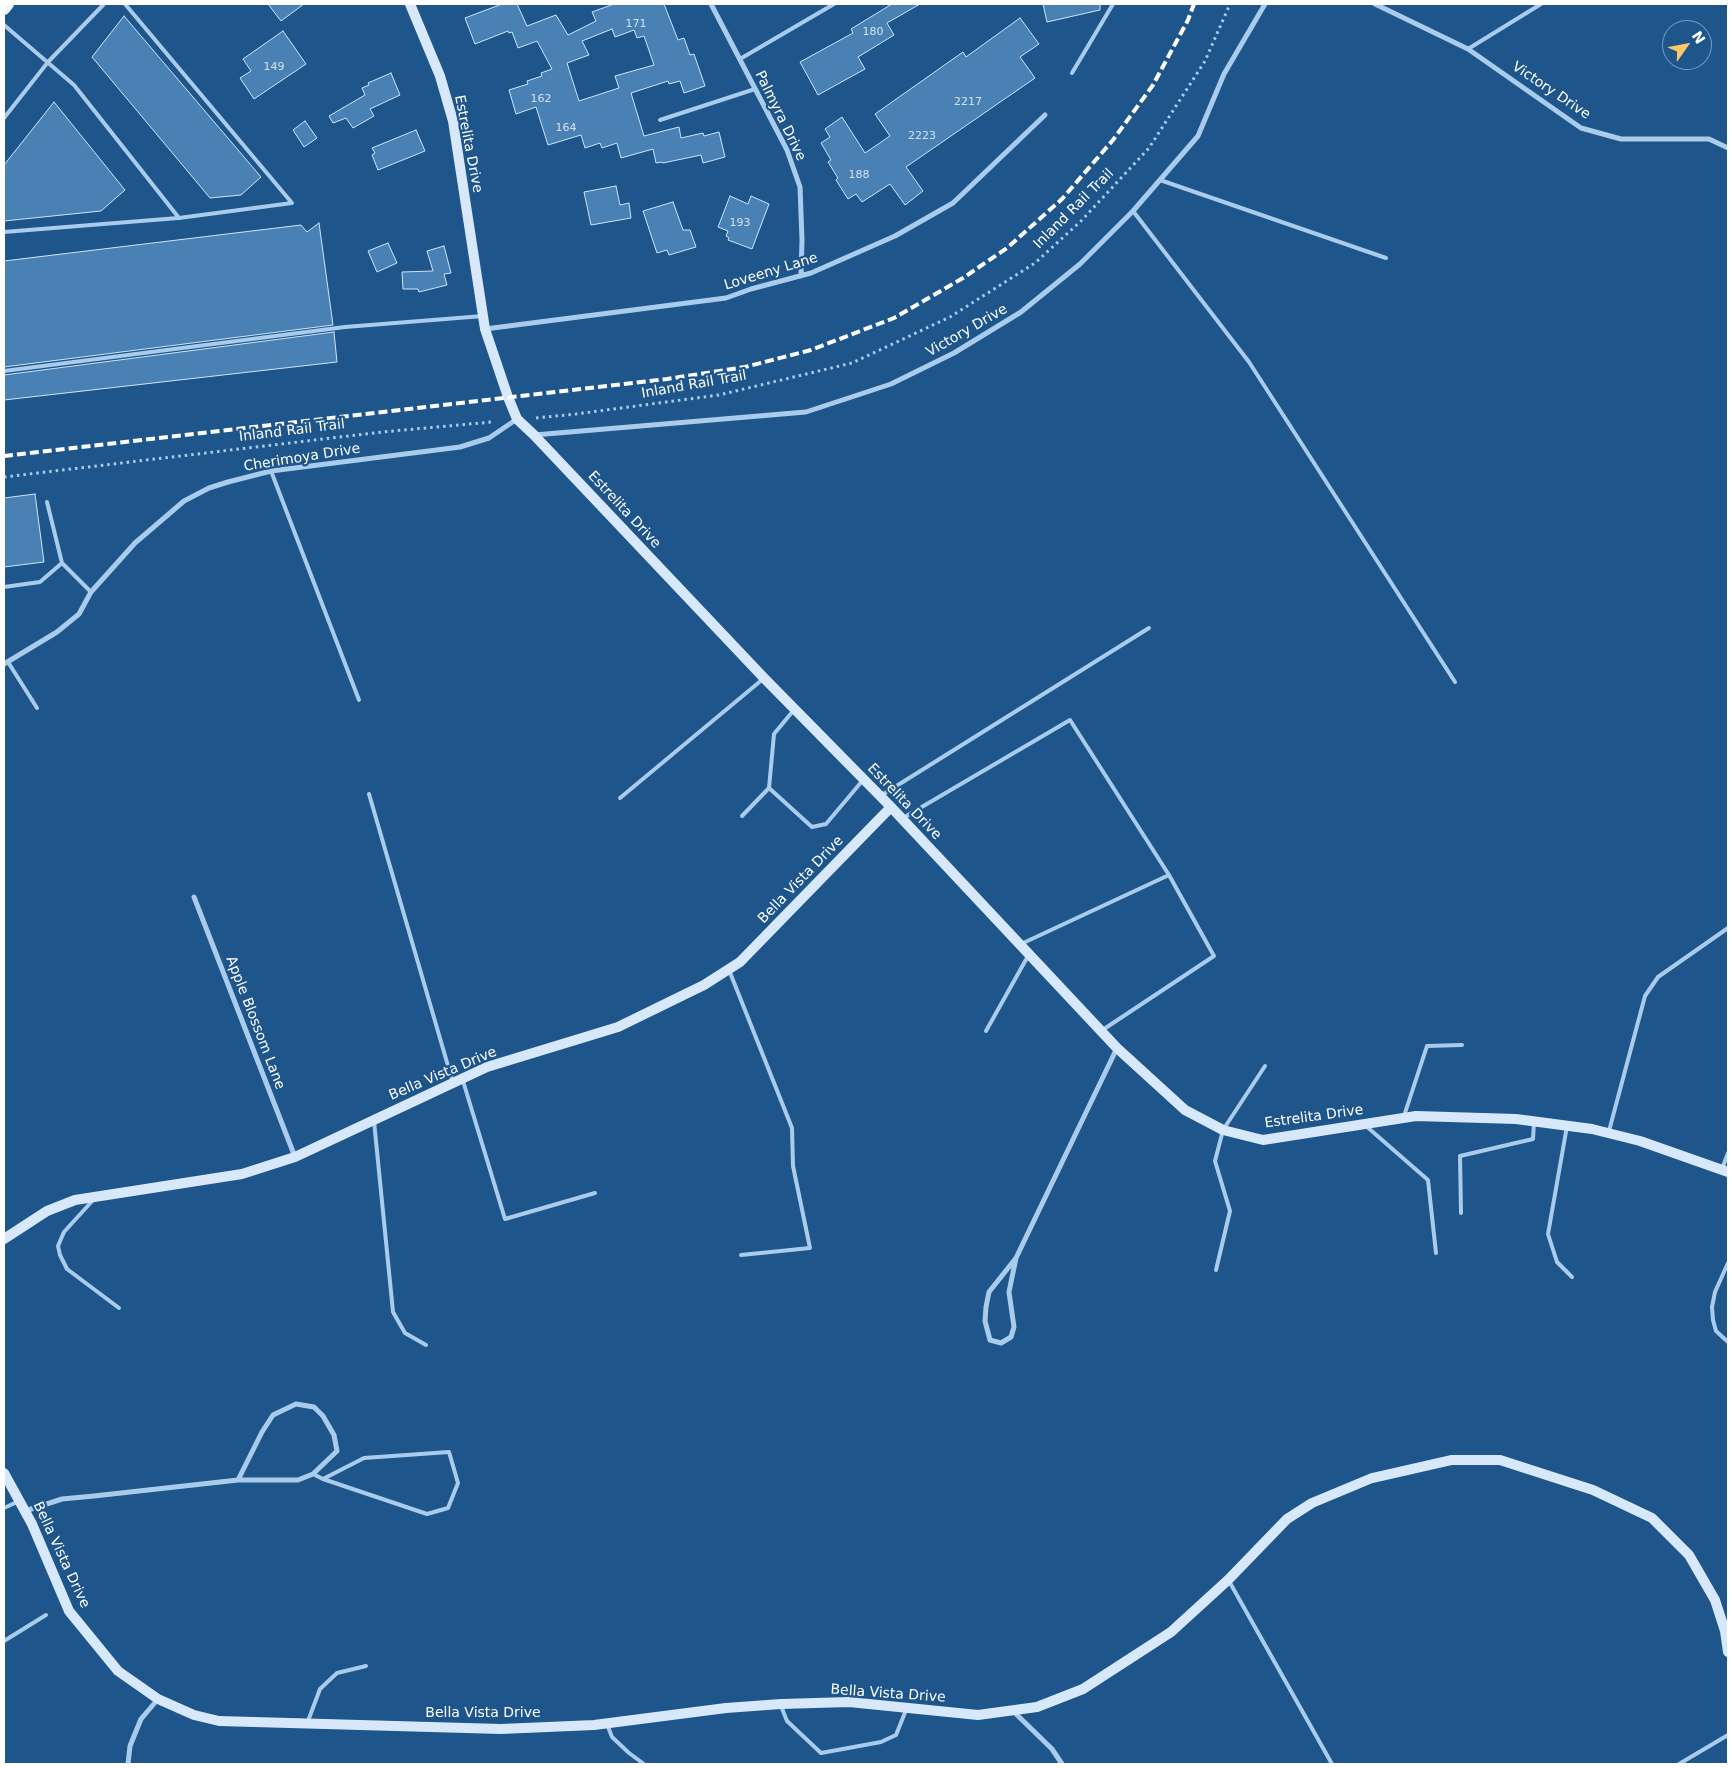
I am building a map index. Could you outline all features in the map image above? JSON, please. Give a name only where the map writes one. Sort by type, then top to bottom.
[{"type":"main road","points":[[4,9],[8,4]]},
{"type":"street","name":"Estrelita Drive","points":[[410,4],[440,76],[453,121],[485,329],[517,419],[764,678],[891,807],[1117,1048],[1185,1110],[1223,1130],[1263,1140],[1416,1116],[1516,1119],[1567,1126],[1640,1141],[1725,1170]]},
{"type":"street","name":"Palmyra Drive","points":[[711,4],[787,150],[800,186],[801,276]]},
{"type":"street","name":"Victory Drive","points":[[534,435],[806,412],[891,384],[954,353],[1020,312],[1080,264],[1133,211],[1198,136],[1224,74],[1264,4]]},
{"type":"street","name":"Victory Drive","points":[[1375,4],[1468,48],[1581,128],[1621,139],[1708,139],[1728,148]]},
{"type":"street","name":"Loveeny Lane","points":[[485,329],[726,298],[751,289],[811,273],[895,236],[953,203],[1045,115]]},
{"type":"street","name":"Cherimoya Drive","points":[[6,663],[57,632],[79,614],[91,592],[135,543],[184,501],[222,484],[272,471],[460,447],[489,438],[517,419]]},
{"type":"street","name":"Bella Vista Drive","points":[[4,1239],[47,1211],[75,1200],[242,1174],[295,1157],[487,1067],[618,1027],[704,985],[740,962],[891,807]]},
{"type":"street","name":"Apple Blossom Lane","points":[[194,897],[295,1157]]},
{"type":"street","points":[[1016,1258],[1009,1292],[1014,1327],[1012,1337],[1002,1343],[990,1340],[984,1321],[989,1292],[1016,1258],[1117,1048]]},
{"type":"street","points":[[25,1511],[62,1499],[238,1480],[298,1480],[313,1474],[337,1451],[334,1435],[323,1416],[314,1407],[296,1404],[273,1415],[262,1432],[238,1480]]},
{"type":"street","name":"Bella Vista Drive","points":[[4,1473],[32,1524],[69,1611],[118,1671],[158,1700],[194,1716],[219,1721],[501,1729],[607,1724],[726,1708],[781,1704],[848,1702],[978,1715],[1037,1707],[1083,1689],[1171,1632],[1228,1580],[1287,1519],[1312,1502],[1372,1478],[1451,1460],[1500,1460],[1593,1490],[1652,1518],[1689,1555],[1715,1600],[1725,1631],[1728,1652]]},
{"type":"street","points":[[128,1764],[130,1746],[141,1720],[158,1700]]},
{"type":"street","points":[[1013,1711],[1052,1749],[1062,1764]]},
{"type":"lane","points":[[4,118],[48,62],[104,4]]},
{"type":"lane","points":[[4,232],[179,218],[292,203],[124,4]]},
{"type":"lane","points":[[740,59],[834,4]]},
{"type":"lane","points":[[1072,74],[1114,4]]},
{"type":"lane","points":[[1468,48],[1541,4]]},
{"type":"lane","points":[[4,25],[74,85],[179,218]]},
{"type":"lane","points":[[660,120],[755,89]]},
{"type":"lane","points":[[1160,180],[1386,258]]},
{"type":"lane","points":[[1133,211],[1249,362],[1454,682]]},
{"type":"lane","points":[[4,371],[345,327],[483,316]]},
{"type":"lane","points":[[272,471],[359,700]]},
{"type":"lane","points":[[47,502],[62,563],[91,592]]},
{"type":"lane","points":[[4,586],[40,582],[62,563]]},
{"type":"lane","points":[[880,797],[1149,628]]},
{"type":"lane","points":[[6,663],[37,708]]},
{"type":"lane","points":[[620,798],[764,678]]},
{"type":"lane","points":[[742,816],[769,788],[774,734],[795,709]]},
{"type":"lane","points":[[902,819],[1070,720],[1169,875],[1214,956],[1101,1030]]},
{"type":"lane","points":[[769,788],[812,827],[826,824],[864,779]]},
{"type":"lane","points":[[369,794],[458,1081],[505,1219],[595,1193]]},
{"type":"lane","points":[[1020,945],[1169,875]]},
{"type":"lane","points":[[1609,1134],[1645,996],[1658,977],[1728,928]]},
{"type":"lane","points":[[986,1031],[1029,954]]},
{"type":"lane","points":[[729,970],[792,1128],[793,1166],[810,1248],[741,1255]]},
{"type":"lane","points":[[1404,1118],[1427,1046],[1462,1045]]},
{"type":"lane","points":[[1216,1270],[1230,1211],[1215,1161],[1223,1130],[1265,1066]]},
{"type":"lane","points":[[374,1119],[378,1146],[382,1218],[393,1312],[405,1333],[426,1344]]},
{"type":"lane","points":[[1461,1213],[1460,1156],[1533,1138],[1534,1122]]},
{"type":"lane","points":[[1364,1124],[1428,1180],[1436,1253]]},
{"type":"lane","points":[[1567,1126],[1548,1234],[1557,1262],[1572,1277]]},
{"type":"lane","points":[[1725,1170],[1728,1153]]},
{"type":"lane","points":[[96,1197],[64,1232],[58,1246],[67,1269],[119,1308]]},
{"type":"lane","points":[[1728,1263],[1715,1292],[1712,1308],[1716,1331],[1728,1342]]},
{"type":"lane","points":[[313,1474],[324,1479],[427,1514],[448,1508],[458,1483],[449,1452],[364,1458],[324,1479]]},
{"type":"lane","points":[[4,1508],[19,1501]]},
{"type":"lane","points":[[1228,1580],[1332,1764]]},
{"type":"lane","points":[[4,1641],[46,1615]]},
{"type":"lane","points":[[307,1723],[320,1689],[337,1672],[366,1666]]},
{"type":"lane","points":[[781,1704],[787,1721],[820,1753],[881,1742],[896,1735],[907,1708]]},
{"type":"lane","points":[[607,1724],[612,1737],[644,1764]]},
{"type":"lane","points":[[1679,1764],[1728,1735]]},
{"type":"path","name":"Inland Rail Trail","points":[[4,477],[382,432],[576,414],[719,395],[852,363],[950,317],[1036,263],[1081,221],[1149,148],[1205,61],[1230,4]]},
{"type":"building","points":[[268,4],[304,4],[281,21]]},
{"type":"building","points":[[502,4],[517,4],[527,26],[556,15],[568,35],[596,21],[592,12],[614,4],[664,4],[678,40],[684,38],[690,55],[694,54],[705,86],[684,93],[680,81],[669,84],[668,81],[631,93],[644,136],[679,127],[681,138],[703,133],[704,136],[719,132],[725,157],[703,163],[701,155],[656,163],[653,149],[621,158],[617,143],[602,148],[600,143],[585,148],[581,135],[548,145],[536,107],[516,114],[509,90],[528,84],[527,81],[542,76],[541,73],[552,69],[537,41],[518,48],[512,32],[509,33],[508,31],[475,44],[465,18]],"holes":[[[612,29],[615,37],[634,30],[637,38],[644,36],[654,65],[615,76],[619,88],[579,101],[567,63],[589,55],[582,41]]]},
{"type":"building","points":[[892,4],[920,4],[887,23],[894,35],[858,57],[865,69],[818,95],[800,62],[853,33],[851,29]]},
{"type":"building","points":[[1043,4],[1100,4],[1100,10],[1047,22]]},
{"type":"building","points":[[124,16],[261,177],[241,195],[210,198],[92,57]]},
{"type":"building","points":[[1020,18],[1039,44],[1020,57],[1035,78],[906,167],[923,191],[905,205],[890,184],[862,202],[856,194],[848,199],[836,180],[838,178],[828,162],[831,160],[821,143],[830,137],[825,129],[842,117],[865,153],[890,136],[875,114],[963,52],[966,57]]},
{"type":"building","points":[[283,31],[306,64],[254,99],[240,78],[251,71],[243,59]]},
{"type":"building","points":[[391,73],[400,95],[370,109],[374,116],[353,128],[346,118],[333,123],[329,116],[365,95],[362,88],[369,85],[368,83]]},
{"type":"building","points":[[54,102],[125,190],[101,211],[4,221],[4,165]]},
{"type":"building","points":[[305,121],[317,138],[304,147],[293,130]]},
{"type":"building","points":[[416,130],[425,151],[378,170],[372,155],[375,153],[372,148]]},
{"type":"building","points":[[616,186],[620,205],[629,203],[631,218],[591,225],[584,192]]},
{"type":"building","points":[[730,196],[748,204],[751,196],[769,204],[752,249],[728,240],[729,238],[726,236],[728,231],[718,227]]},
{"type":"building","points":[[673,202],[683,230],[690,230],[696,247],[669,255],[667,250],[657,253],[643,211]]},
{"type":"building","points":[[319,223],[333,325],[4,367],[4,261],[301,225],[307,232]]},
{"type":"building","points":[[388,243],[397,263],[377,272],[368,251]]},
{"type":"building","points":[[444,246],[451,273],[444,274],[447,285],[419,292],[418,289],[403,289],[402,272],[433,271],[427,251]]},
{"type":"building","points":[[334,332],[337,362],[4,400],[4,375]]},
{"type":"building","points":[[35,494],[44,562],[4,567],[4,498]]},
{"type":"railway","points":[[4,456],[667,379],[745,367],[811,350],[894,318],[963,278],[1007,248],[1062,199],[1113,140],[1153,85],[1188,20],[1194,4]]}]
